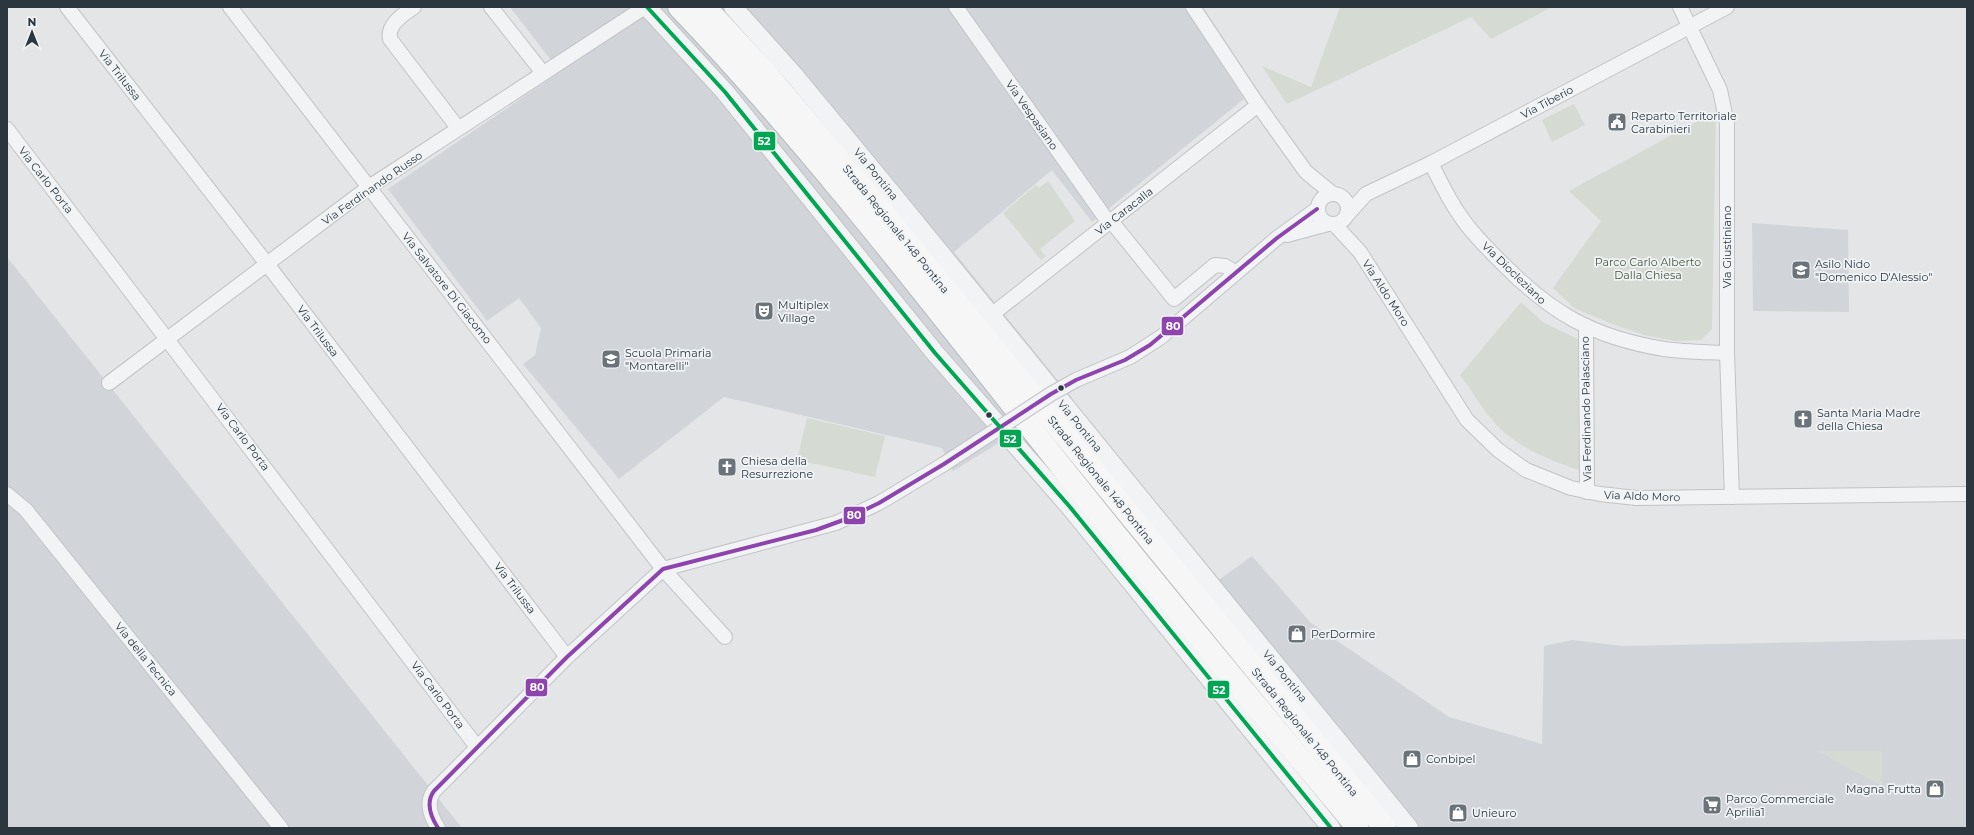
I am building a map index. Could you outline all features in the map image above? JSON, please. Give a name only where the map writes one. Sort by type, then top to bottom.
[{"type":"highway","name":"Strada Regionale 148 Pontina","points":[[679,7],[728,59],[790,130],[1072,480],[1356,826]]},
{"type":"highway","name":"Strada Regionale 148 Pontina","points":[[705,7],[766,73],[871,198],[1385,828]]},
{"type":"street","name":"Via Trilussa","points":[[67,7],[267,264],[567,657]]},
{"type":"street","name":"Via Salvatore Di Giacomo","points":[[230,7],[663,569],[725,637]]},
{"type":"street","points":[[414,7],[394,23],[389,32],[390,39],[392,44],[458,128]]},
{"type":"street","points":[[491,7],[543,73]]},
{"type":"street","name":"Via Ferdinando Russo","points":[[109,383],[369,187],[646,7]]},
{"type":"street","points":[[646,7],[724,92],[935,353],[1070,507],[1332,828]]},
{"type":"street","name":"Via Pontina","points":[[733,7],[794,75],[1409,828]]},
{"type":"street","name":"Via Vespasiano","points":[[956,7],[1110,222],[1174,299],[1215,265],[1225,266],[1236,272]]},
{"type":"street","name":"Via Aldo Moro","points":[[1193,7],[1258,105],[1306,172],[1318,207],[1320,219],[1339,220]]},
{"type":"street","name":"Via Giustiniano","points":[[1680,7],[1720,90],[1727,124],[1728,353],[1732,497]]},
{"type":"street","name":"Via Tiberio","points":[[1339,220],[1366,194],[1431,163],[1727,7]]},
{"type":"street","name":"Via Caracalla","points":[[990,316],[1258,105]]},
{"type":"street","name":"Via Carlo Porta","points":[[7,129],[168,338],[477,747]]},
{"type":"street","name":"Via Diocleziano","points":[[1431,163],[1457,211],[1484,244],[1516,278],[1541,300],[1562,315],[1586,326],[1623,339],[1653,347],[1681,351],[1728,353]]},
{"type":"street","name":"Via Aldo Moro","points":[[1306,172],[1347,204],[1339,220]]},
{"type":"street","name":"Via Tiberio","points":[[1336,195],[1366,194]]},
{"type":"street","points":[[438,828],[430,812],[431,797],[477,747],[567,657],[663,569],[836,523],[879,503],[944,464],[1051,394],[1076,380],[1130,357],[1162,337],[1236,272],[1318,207],[1324,197],[1336,195]]},
{"type":"street","points":[[1277,238],[1339,220]]},
{"type":"street","name":"Via Aldo Moro","points":[[1339,220],[1467,420],[1515,464],[1546,479],[1587,492],[1636,498],[1967,494]]},
{"type":"street","name":"Via Ferdinando Palasciano","points":[[1586,326],[1587,492]]},
{"type":"street","name":"Via della Tecnica","points":[[7,494],[26,510],[281,828]]},
{"type":"shaded area","points":[[510,7],[1184,7],[1244,99],[1092,222],[1052,170],[954,252],[1072,398],[953,471],[942,448],[724,397],[619,479],[523,364],[535,355],[541,328],[519,298],[487,321],[388,189],[560,72]]},
{"type":"shaded area","name":"Asilo Nido \"Domenico D'Alessio\"","points":[[1752,223],[1848,230],[1849,312],[1753,311]]},
{"type":"shaded area","points":[[7,257],[462,828],[7,828]]},
{"type":"shaded area","points":[[1252,556],[1311,623],[1449,717],[1542,744],[1544,646],[1572,640],[1623,646],[1967,639],[1967,828],[1396,828],[1206,589]]},
{"type":"green space","points":[[1340,7],[1552,7],[1491,39],[1471,17],[1287,104],[1262,66],[1311,87]]},
{"type":"green space","points":[[1574,104],[1585,125],[1552,142],[1542,120]]},
{"type":"green space","name":"Parco Carlo Alberto Dalla Chiesa","points":[[1716,111],[1712,329],[1701,340],[1675,341],[1644,335],[1612,324],[1574,308],[1553,288],[1601,221],[1569,191]]},
{"type":"green space","points":[[1048,181],[1075,221],[1040,249],[1046,256],[1041,260],[1003,213],[1036,185],[1039,188]]},
{"type":"green space","points":[[1521,302],[1544,323],[1578,339],[1579,470],[1544,457],[1522,445],[1502,431],[1480,404],[1460,375]]},
{"type":"green space","points":[[807,418],[885,436],[875,477],[797,460]]},
{"type":"green space","points":[[1818,751],[1882,751],[1882,786]]},
{"type":"transit line","name":"52","points":[[647,7],[725,92],[935,353],[1070,507],[1331,828]]},
{"type":"transit line","name":"80","points":[[438,828],[431,815],[429,805],[434,791],[567,657],[663,569],[816,530],[846,519],[879,503],[944,464],[1051,394],[1076,380],[1125,360],[1150,345],[1277,238],[1317,209]]},
{"type":"place","name":"Reparto Territoriale Carabinieri","points":[[1617,122]]},
{"type":"place","name":"Asilo Nido \"Domenico D'Alessio\"","points":[[1801,270]]},
{"type":"place","name":"Multiplex Village","points":[[764,311]]},
{"type":"place","name":"Scuola Primaria \"Montarelli\"","points":[[611,359]]},
{"type":"place","name":"Santa Maria Madre della Chiesa","points":[[1803,419]]},
{"type":"place","name":"Chiesa della Resurrezione","points":[[727,467]]},
{"type":"place","name":"PerDormire","points":[[1297,634]]},
{"type":"place","name":"Conbipel","points":[[1412,759]]},
{"type":"place","name":"Magna Frutta","points":[[1935,789]]},
{"type":"place","name":"Parco Commerciale Aprilia1","points":[[1712,805]]},
{"type":"place","name":"Unieuro","points":[[1458,813]]}]
